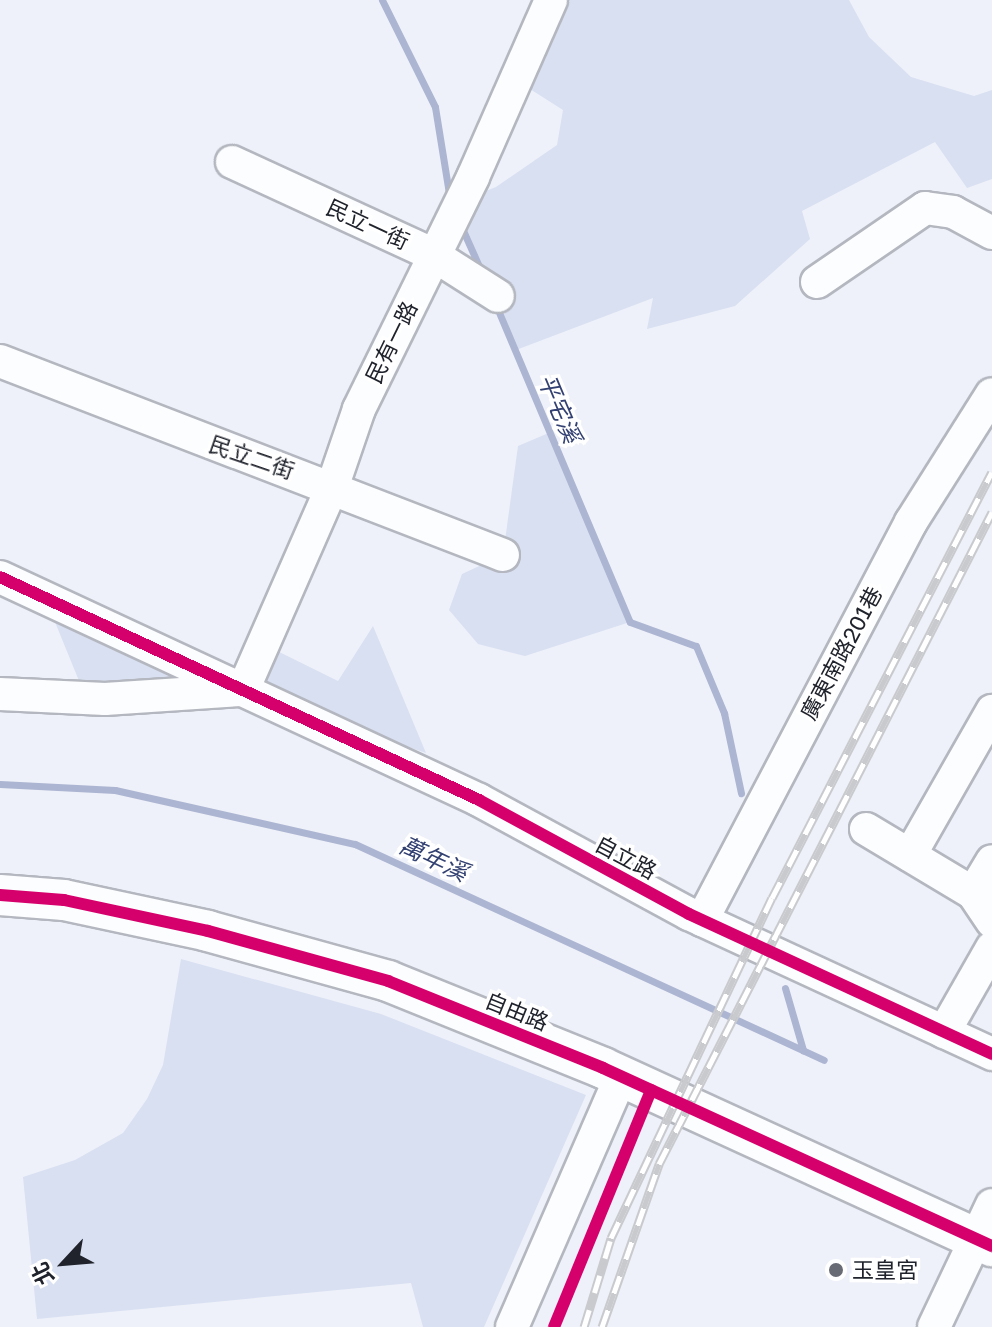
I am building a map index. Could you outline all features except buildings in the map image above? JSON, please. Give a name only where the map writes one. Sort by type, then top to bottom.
[{"type":"main road","name":"自由路","points":[[0,895],[64,900],[208,931],[388,981],[987,1230]]},
{"type":"street","name":"民有一路","points":[[243,690],[333,485],[359,409],[432,254],[467,188],[551,0]]},
{"type":"street","name":"民立一街","points":[[232,162],[432,254],[498,296]]},
{"type":"street","points":[[817,282],[925,208],[953,212],[992,233]]},
{"type":"street","name":"民立二街","points":[[0,361],[333,485],[503,555]]},
{"type":"street","name":"廣東南路201巷","points":[[702,920],[911,522],[992,394]]},
{"type":"street","points":[[0,577],[243,690]]},
{"type":"street","name":"自立路","points":[[0,694],[105,699],[243,690],[479,800],[702,920],[992,1054]]},
{"type":"street","points":[[910,855],[992,711]]},
{"type":"street","points":[[866,829],[973,893],[992,921]]},
{"type":"street","points":[[973,893],[992,861]]},
{"type":"street","points":[[944,1032],[992,948]]},
{"type":"street","points":[[512,1327],[621,1076]]},
{"type":"street","points":[[934,1327],[987,1230]]},
{"type":"shaded area","points":[[536,0],[849,0],[869,37],[911,77],[974,96],[992,90],[992,179],[967,188],[935,142],[802,211],[810,239],[735,306],[647,329],[653,298],[516,350],[452,204],[496,187],[557,145],[563,110],[505,73]]},
{"type":"shaded area","points":[[551,432],[630,622],[525,656],[478,644],[449,610],[462,574],[503,555],[518,446]]},
{"type":"shaded area","points":[[46,600],[243,689],[259,642],[338,681],[373,626],[426,753],[249,693],[86,698]]},
{"type":"shaded area","points":[[181,959],[381,1014],[586,1095],[484,1327],[423,1327],[411,1283],[37,1319],[23,1177],[75,1160],[123,1133],[147,1099],[163,1065]]},
{"type":"waterway","name":"平宅溪","points":[[382,0],[435,107],[450,200]]},
{"type":"waterway","name":"平宅溪","points":[[461,226],[482,273]]},
{"type":"waterway","name":"平宅溪","points":[[495,303],[630,622],[696,646],[724,713],[741,793]]},
{"type":"waterway","name":"萬年溪","points":[[0,784],[115,790],[355,844],[824,1060]]},
{"type":"waterway","name":"平宅溪","points":[[785,988],[803,1050]]},
{"type":"railway","points":[[584,1327],[611,1238],[772,898],[992,472]]},
{"type":"railway","points":[[602,1327],[659,1164],[992,512]]},
{"type":"cycle path","points":[[0,577],[479,800],[689,914],[992,1054]]},
{"type":"cycle path","points":[[0,895],[64,900],[208,931],[388,981],[603,1068],[992,1246]]},
{"type":"cycle path","points":[[554,1327],[651,1090]]},
{"type":"place","name":"玉皇宮","points":[[836,1270]]}]
